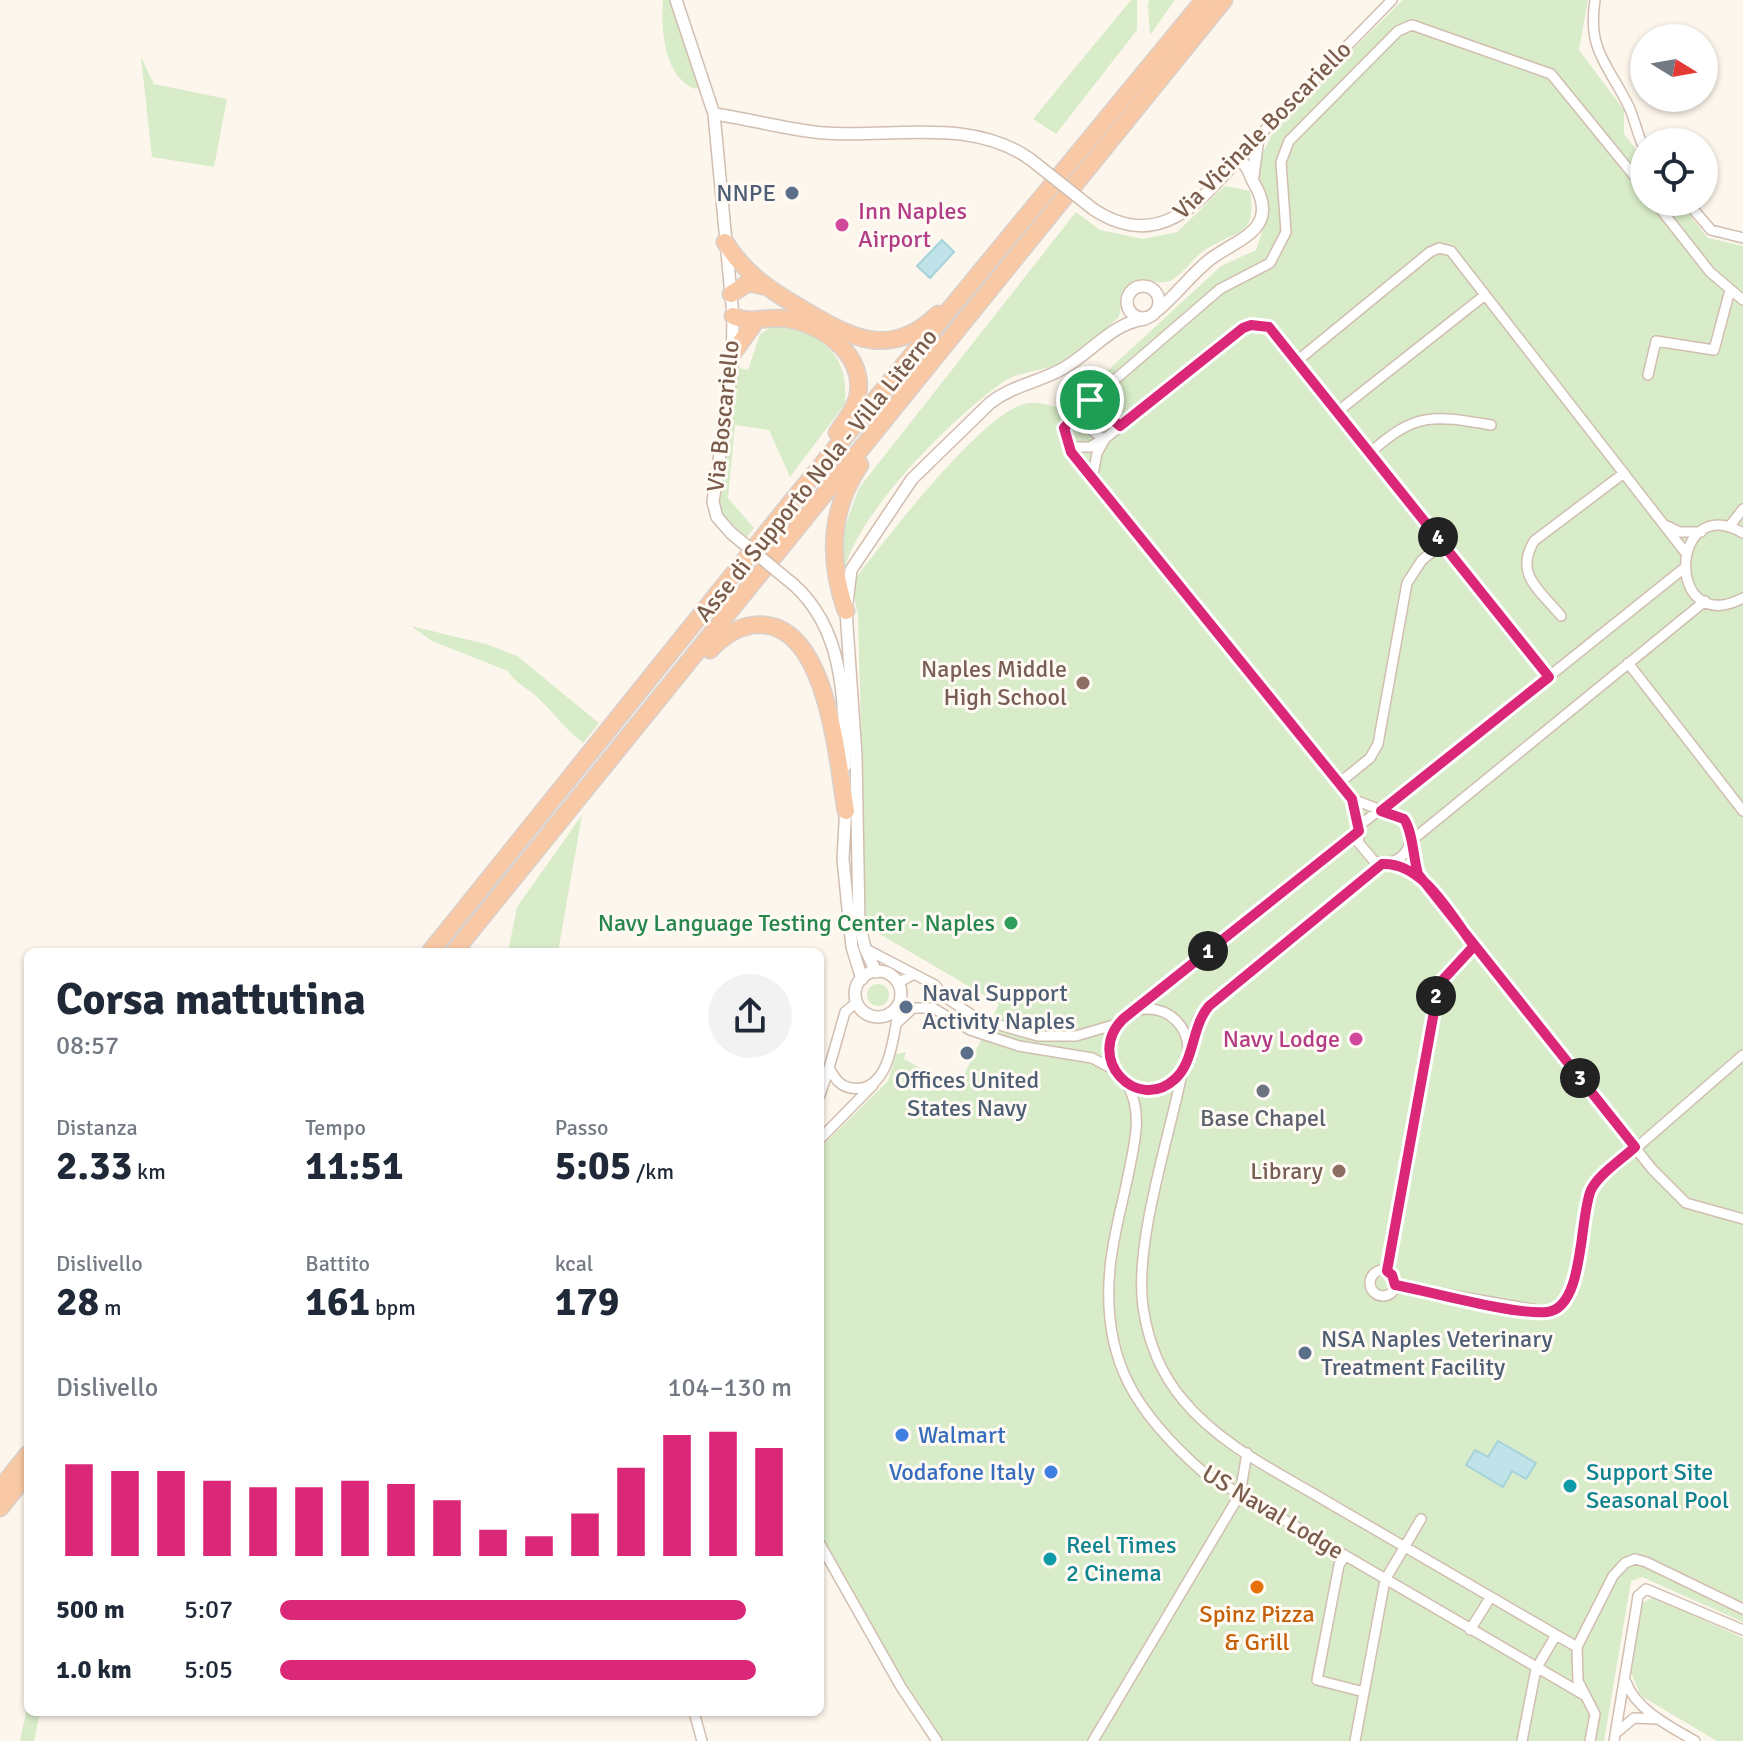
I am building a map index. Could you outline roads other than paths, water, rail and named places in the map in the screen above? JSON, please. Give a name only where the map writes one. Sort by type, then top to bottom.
[{"type":"highway","name":"Asse di Supporto Nola - Villa Literno","points":[[433,948],[792,501],[1204,0]]},
{"type":"highway","name":"Asse di Supporto Nola - Villa Literno","points":[[457,948],[1224,0]]},
{"type":"highway","points":[[725,242],[737,262],[763,286],[841,333],[859,340],[888,342],[911,334],[931,321],[982,272]]},
{"type":"highway","points":[[731,294],[748,283],[763,286]]},
{"type":"highway","points":[[733,316],[756,321],[773,318],[798,321],[839,343],[855,368],[858,383],[851,412],[792,501]]},
{"type":"highway","points":[[733,353],[756,321]]},
{"type":"highway","points":[[846,611],[835,581],[832,539],[839,503],[851,478],[916,381]]},
{"type":"highway","points":[[652,708],[722,638],[755,625],[789,631],[801,643],[814,666],[846,811]]},
{"type":"highway","points":[[0,1489],[24,1459]]},
{"type":"highway","points":[[0,1508],[24,1478]]},
{"type":"street","name":"Via Boscariello","points":[[676,0],[714,114],[733,316],[733,353],[713,502],[717,517],[731,533],[814,603],[832,641],[845,730],[843,859],[852,947],[862,979]]},
{"type":"street","name":"Via Vicinale Boscariello","points":[[714,114],[828,133],[967,133],[995,140],[1030,159],[1110,220],[1130,225],[1168,222],[1186,212],[1392,0]]},
{"type":"street","points":[[1595,0],[1593,16],[1599,53],[1627,104],[1634,128]]},
{"type":"street","points":[[1630,171],[1551,74],[1412,25],[1398,31],[1289,141],[1281,162],[1286,232],[1270,263],[1220,289],[1090,400],[1064,428],[1069,447],[1092,480],[1352,799],[1404,819],[1418,874],[1635,1147],[1686,1203],[1743,1219]]},
{"type":"street","points":[[1253,181],[1258,137]]},
{"type":"street","points":[[876,972],[865,948],[859,922],[856,756],[846,611],[851,570],[912,479],[1004,392],[1060,371],[1119,326],[1145,319],[1210,260],[1251,234],[1262,208],[1246,165],[1236,160]]},
{"type":"street","points":[[1666,216],[1710,272],[1743,300]]},
{"type":"street","points":[[1699,216],[1711,230],[1743,238]]},
{"type":"street","points":[[1297,361],[1439,248],[1451,251],[1685,552]]},
{"type":"street","points":[[1145,319],[1134,316],[1128,308],[1128,298],[1133,289],[1143,286],[1153,289],[1159,299],[1158,310]]},
{"type":"street","points":[[1648,375],[1656,341],[1714,350],[1730,290]]},
{"type":"street","points":[[1337,412],[1485,295]]},
{"type":"street","points":[[1069,447],[1090,447],[1105,439],[1251,325],[1269,327],[1549,677]]},
{"type":"street","points":[[1090,400],[1120,426]]},
{"type":"street","points":[[1074,415],[1105,439]]},
{"type":"street","points":[[1370,453],[1395,430],[1421,418],[1450,418],[1491,425]]},
{"type":"street","points":[[1092,480],[1097,453],[1105,439]]},
{"type":"street","points":[[1561,616],[1530,579],[1524,567],[1526,555],[1534,541],[1624,473]]},
{"type":"street","points":[[1729,527],[1743,509]]},
{"type":"street","points":[[1664,524],[1680,532],[1729,527],[1743,533]]},
{"type":"street","points":[[1701,532],[1685,552],[1683,569],[1686,582],[1705,601],[1730,604],[1743,598]]},
{"type":"street","points":[[1339,783],[1370,758],[1378,744],[1407,583],[1422,560],[1443,543]]},
{"type":"street","points":[[865,948],[935,985],[945,997],[978,1019],[1038,1036],[1076,1036],[1117,1024],[1358,832],[1366,818],[1379,811],[1683,569]]},
{"type":"street","points":[[1577,1647],[1247,1453],[1208,1426],[1164,1374],[1150,1341],[1143,1305],[1143,1268],[1155,1191],[1183,1069],[1198,1019],[1209,1006],[1387,863],[1403,856],[1410,843],[1705,601]]},
{"type":"street","points":[[1628,663],[1743,811]]},
{"type":"street","points":[[1352,799],[1358,832],[1367,857],[1418,874]]},
{"type":"street","points":[[1387,1271],[1439,984],[1474,946]]},
{"type":"street","points":[[824,1135],[885,1069],[896,1024],[899,1005],[898,983],[891,975],[876,972],[862,979],[856,991],[862,1011],[875,1017],[889,1015],[899,1005]]},
{"type":"street","points":[[898,983],[912,975]]},
{"type":"street","points":[[824,1083],[845,1012],[857,1002]]},
{"type":"street","points":[[896,1024],[913,1008],[933,1008],[970,1030],[1019,1046],[1092,1058],[1114,1070],[1127,1084],[1152,1089],[1175,1079],[1183,1069]]},
{"type":"street","points":[[1129,1014],[1140,1010],[1164,1012],[1182,1028],[1188,1051]]},
{"type":"street","points":[[1114,1070],[1108,1047],[1117,1024]]},
{"type":"street","points":[[1395,1285],[1549,1312],[1563,1305],[1572,1289],[1590,1192],[1635,1147],[1743,1055]]},
{"type":"street","points":[[829,1068],[835,1080],[845,1087],[859,1089],[874,1084]]},
{"type":"street","name":"US Naval Lodge","points":[[1127,1084],[1138,1113],[1110,1265],[1108,1295],[1114,1345],[1130,1392],[1166,1440],[1204,1473],[1586,1696]]},
{"type":"street","points":[[1387,1271],[1372,1276],[1372,1291],[1386,1296],[1395,1285]]},
{"type":"street","points":[[1387,1271],[1395,1285]]},
{"type":"street","points":[[1093,1741],[1240,1494],[1247,1453]]},
{"type":"street","points":[[1355,1741],[1385,1580],[1421,1519]]},
{"type":"street","points":[[824,1551],[901,1687],[937,1741]]},
{"type":"street","points":[[1345,1556],[1339,1565],[1317,1680],[1364,1692]]},
{"type":"street","points":[[1590,1741],[1595,1714],[1578,1681],[1577,1647],[1613,1576],[1625,1563],[1635,1559],[1743,1609]]},
{"type":"street","points":[[1615,1737],[1638,1596],[1646,1589],[1743,1630]]},
{"type":"street","points":[[1470,1630],[1490,1598]]},
{"type":"street","points":[[1522,1741],[1536,1669],[1556,1635]]},
{"type":"street","points":[[1625,1680],[1634,1696],[1658,1719],[1695,1741]]},
{"type":"street","points":[[1620,1704],[1634,1696]]},
{"type":"street","points":[[1620,1704],[1634,1718],[1658,1719]]},
{"type":"street","points":[[695,1716],[702,1741]]},
{"type":"street","points":[[1615,1737],[1634,1718]]},
{"type":"water","points":[[942,240],[954,252],[930,278],[917,266]]},
{"type":"water","points":[[1498,1441],[1536,1463],[1526,1479],[1512,1471],[1503,1487],[1466,1465],[1475,1450],[1488,1457]]},
{"type":"place","name":"NNPE","points":[[792,193]]},
{"type":"place","name":"Inn Naples Airport","points":[[842,225]]},
{"type":"place","name":"Naples Middle High School","points":[[1083,683]]},
{"type":"place","name":"Navy Language Testing Center - Naples","points":[[1011,923]]},
{"type":"place","name":"Naval Support Activity Naples","points":[[906,1007]]},
{"type":"place","name":"Navy Lodge","points":[[1356,1039]]},
{"type":"place","name":"Offices United States Navy","points":[[967,1053]]},
{"type":"place","name":"Base Chapel","points":[[1263,1091]]},
{"type":"place","name":"Library","points":[[1339,1171]]},
{"type":"place","name":"NSA Naples Veterinary Treatment Facility","points":[[1305,1353]]},
{"type":"place","name":"Walmart","points":[[902,1435]]},
{"type":"place","name":"Vodafone Italy","points":[[1051,1472]]},
{"type":"place","name":"Support Site Seasonal Pool","points":[[1570,1486]]},
{"type":"place","name":"Reel Times 2 Cinema","points":[[1050,1559]]},
{"type":"place","name":"Spinz Pizza & Grill","points":[[1257,1587]]}]
